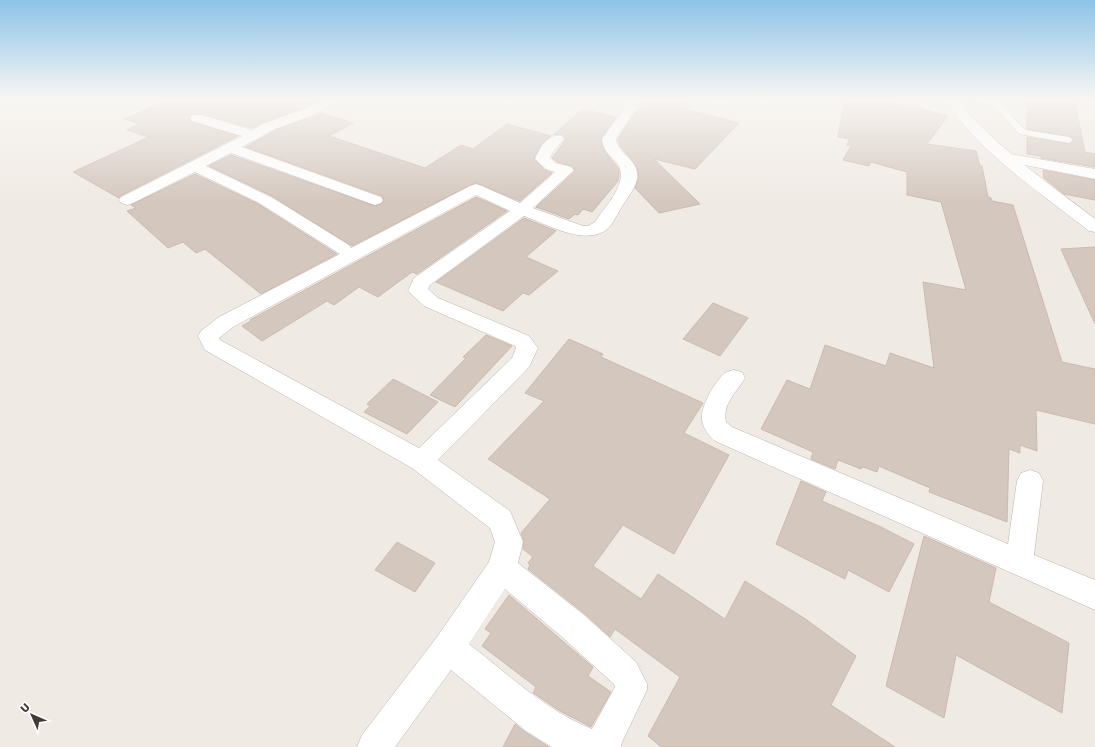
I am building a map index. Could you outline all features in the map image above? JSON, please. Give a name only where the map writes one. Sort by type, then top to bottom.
[{"type":"street","points":[[247,133],[254,135]]},
{"type":"street","points":[[127,200],[258,133]]},
{"type":"street","points":[[374,747],[448,648],[502,568],[509,542],[500,520],[421,461],[212,345],[208,336],[226,322],[476,189],[522,210],[581,232],[591,231],[601,226],[629,183],[630,172],[628,166],[610,147],[609,139],[613,133]]},
{"type":"street","points":[[982,133],[1006,157],[1095,227]]},
{"type":"street","points":[[421,461],[521,362],[527,348],[522,341],[431,302],[420,294],[418,288],[421,282],[428,276],[522,210],[566,170],[551,166],[542,159],[546,150],[557,139]]},
{"type":"street","points":[[230,148],[375,200]]},
{"type":"street","points":[[1006,157],[1095,174]]},
{"type":"street","points":[[195,166],[264,200],[343,249]]},
{"type":"street","points":[[734,378],[725,388],[715,411],[714,421],[720,432],[746,445],[1095,595]]},
{"type":"street","points":[[1019,562],[1030,481]]},
{"type":"street","points":[[502,568],[573,626],[625,673],[631,684],[631,690],[604,739],[604,747]]},
{"type":"street","points":[[448,648],[538,719],[566,736],[594,747]]},
{"type":"lane","points":[[1027,133],[1068,140]]},
{"type":"building","points":[[136,133],[228,133],[238,136],[120,196],[119,198],[73,172],[149,137]]},
{"type":"building","points":[[271,133],[335,133],[329,136],[425,168],[461,145],[473,149],[495,133],[539,133],[551,136],[541,145],[534,159],[545,170],[552,173],[520,201],[476,183],[470,185],[352,246],[272,196],[209,166],[231,155],[375,206],[384,201],[382,196],[246,147]]},
{"type":"building","points":[[555,133],[605,133],[601,139],[604,150],[619,169],[619,176],[618,181],[592,212],[583,209],[578,215],[575,214],[569,219],[536,207],[575,171],[572,166],[557,162],[552,158],[566,139],[562,134],[553,135]]},
{"type":"building","points":[[622,133],[730,133],[695,169],[654,159],[700,204],[659,213],[635,188],[639,177],[637,167],[621,147],[618,139]]},
{"type":"building","points":[[839,133],[935,133],[927,144],[976,151],[980,166],[982,166],[988,197],[991,198],[992,201],[1013,205],[1062,362],[1095,369],[1095,424],[1036,410],[1037,451],[1020,445],[1020,453],[1009,449],[1007,522],[929,492],[930,488],[879,466],[877,472],[863,467],[861,469],[838,460],[835,469],[811,459],[813,452],[761,429],[787,380],[810,389],[825,345],[886,366],[890,353],[934,368],[923,282],[966,290],[941,202],[907,195],[907,172],[871,162],[869,166],[843,160],[851,146],[847,145],[850,139],[838,137]]},
{"type":"building","points":[[1050,133],[1081,133],[1085,152],[1095,154],[1095,167],[1041,158],[1041,156],[1027,154],[1027,137],[1069,144],[1074,140],[1069,136]]},
{"type":"building","points":[[1043,170],[1095,180],[1095,200],[1064,194],[1044,178]]},
{"type":"building","points":[[195,174],[258,204],[337,254],[261,294],[205,249],[196,253],[183,242],[168,248],[127,211],[136,208],[131,205]]},
{"type":"building","points":[[476,197],[507,211],[417,274],[412,272],[378,297],[359,287],[334,305],[327,301],[262,341],[242,326],[251,321],[250,320]]},
{"type":"building","points":[[524,218],[556,231],[526,257],[558,271],[529,295],[523,293],[503,311],[436,282]]},
{"type":"building","points":[[1095,247],[1095,324],[1061,249]]},
{"type":"building","points":[[713,303],[748,318],[720,356],[683,339]]},
{"type":"building","points":[[486,335],[512,346],[455,407],[430,395],[466,358],[463,357]]},
{"type":"building","points":[[569,339],[603,354],[601,357],[703,403],[684,433],[729,455],[674,554],[623,525],[593,566],[641,599],[658,574],[725,619],[745,581],[804,618],[856,656],[831,705],[895,747],[661,747],[648,736],[680,677],[615,629],[610,637],[585,614],[528,569],[530,565],[528,563],[533,557],[523,549],[524,541],[521,533],[550,499],[488,459],[544,401],[525,393]]},
{"type":"building","points":[[393,379],[438,402],[407,434],[364,412],[370,406],[367,404]]},
{"type":"building","points":[[801,481],[826,492],[822,501],[881,527],[914,544],[889,592],[848,570],[845,579],[776,544]]},
{"type":"building","points":[[924,536],[996,568],[989,602],[1069,643],[1062,713],[956,655],[944,718],[886,686]]},
{"type":"building","points":[[397,542],[435,563],[415,592],[375,570]]},
{"type":"building","points":[[509,595],[593,667],[588,676],[611,692],[591,727],[560,711],[533,693],[536,687],[482,646],[491,633],[485,629]]},
{"type":"building","points":[[515,724],[525,732],[549,747],[503,747]]}]
